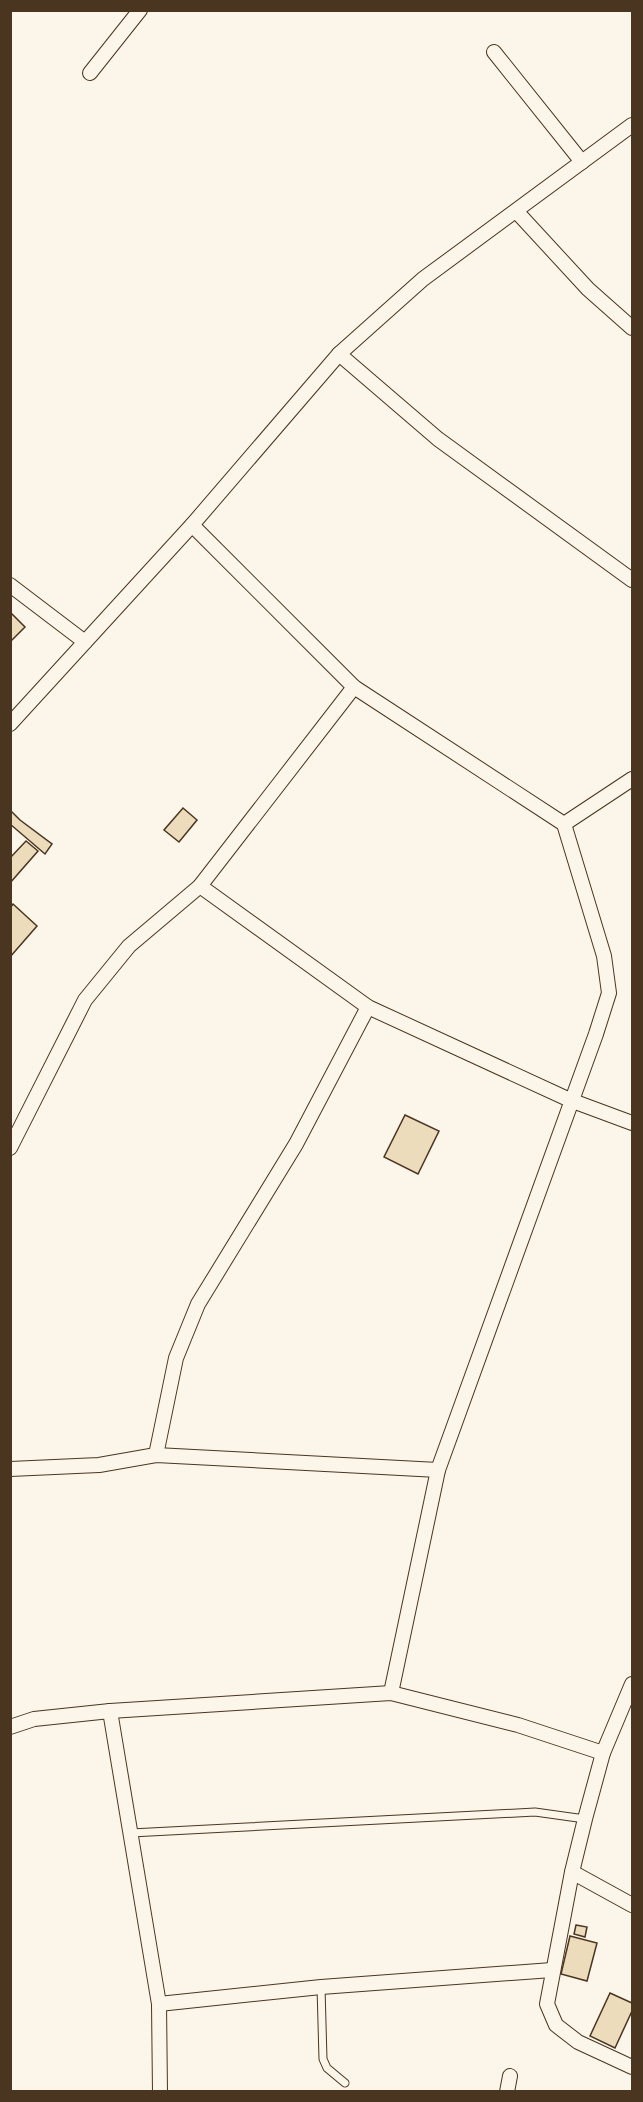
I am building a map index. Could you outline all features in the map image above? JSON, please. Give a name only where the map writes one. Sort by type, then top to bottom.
[{"type":"street","points":[[90,73],[140,10]]},
{"type":"street","points":[[494,52],[582,162]]},
{"type":"street","points":[[10,724],[192,525],[339,354],[423,279],[517,212],[633,124]]},
{"type":"street","points":[[517,212],[588,289],[633,328]]},
{"type":"street","points":[[339,354],[438,440],[633,580]]},
{"type":"street","points":[[192,525],[354,687],[564,824],[604,956],[609,993],[438,1470],[391,1693]]},
{"type":"street","points":[[10,585],[85,642]]},
{"type":"street","points":[[10,1148],[85,1000],[129,946],[200,886],[354,687]]},
{"type":"street","points":[[564,824],[633,779]]},
{"type":"street","points":[[200,886],[368,1007],[570,1100],[633,1123]]},
{"type":"street","points":[[156,1455],[176,1358],[198,1304],[296,1144],[368,1007]]},
{"type":"street","points":[[10,1468],[99,1465],[156,1455],[438,1470]]},
{"type":"street","points":[[633,1684],[603,1753],[585,1819],[572,1872],[547,2004],[556,2025],[578,2042],[633,2067]]},
{"type":"street","points":[[10,1727],[34,1719],[110,1711],[391,1693],[518,1725],[603,1753]]},
{"type":"street","points":[[110,1711],[159,2004],[160,2091]]},
{"type":"street","points":[[572,1872],[633,1905]]},
{"type":"street","points":[[159,2004],[321,1987],[552,1970]]},
{"type":"street","points":[[507,2091],[510,2076]]},
{"type":"lane","points":[[131,1833],[524,1812],[553,1813],[585,1819]]},
{"type":"lane","points":[[321,1987],[323,2059],[327,2068],[345,2083]]},
{"type":"building","points":[[10,612],[25,627],[10,642]]},
{"type":"building","points":[[183,808],[197,820],[179,842],[164,830]]},
{"type":"building","points":[[10,810],[52,844],[45,854],[10,824]]},
{"type":"building","points":[[26,841],[38,851],[10,883],[10,858]]},
{"type":"building","points":[[13,904],[37,926],[10,957],[10,908]]},
{"type":"building","points":[[405,1115],[439,1131],[418,1174],[384,1157]]},
{"type":"building","points":[[576,1925],[587,1927],[585,1937],[574,1934]]},
{"type":"building","points":[[570,1936],[597,1943],[587,1981],[561,1974]]},
{"type":"building","points":[[610,1993],[632,2003],[632,2011],[615,2048],[590,2036]]}]
